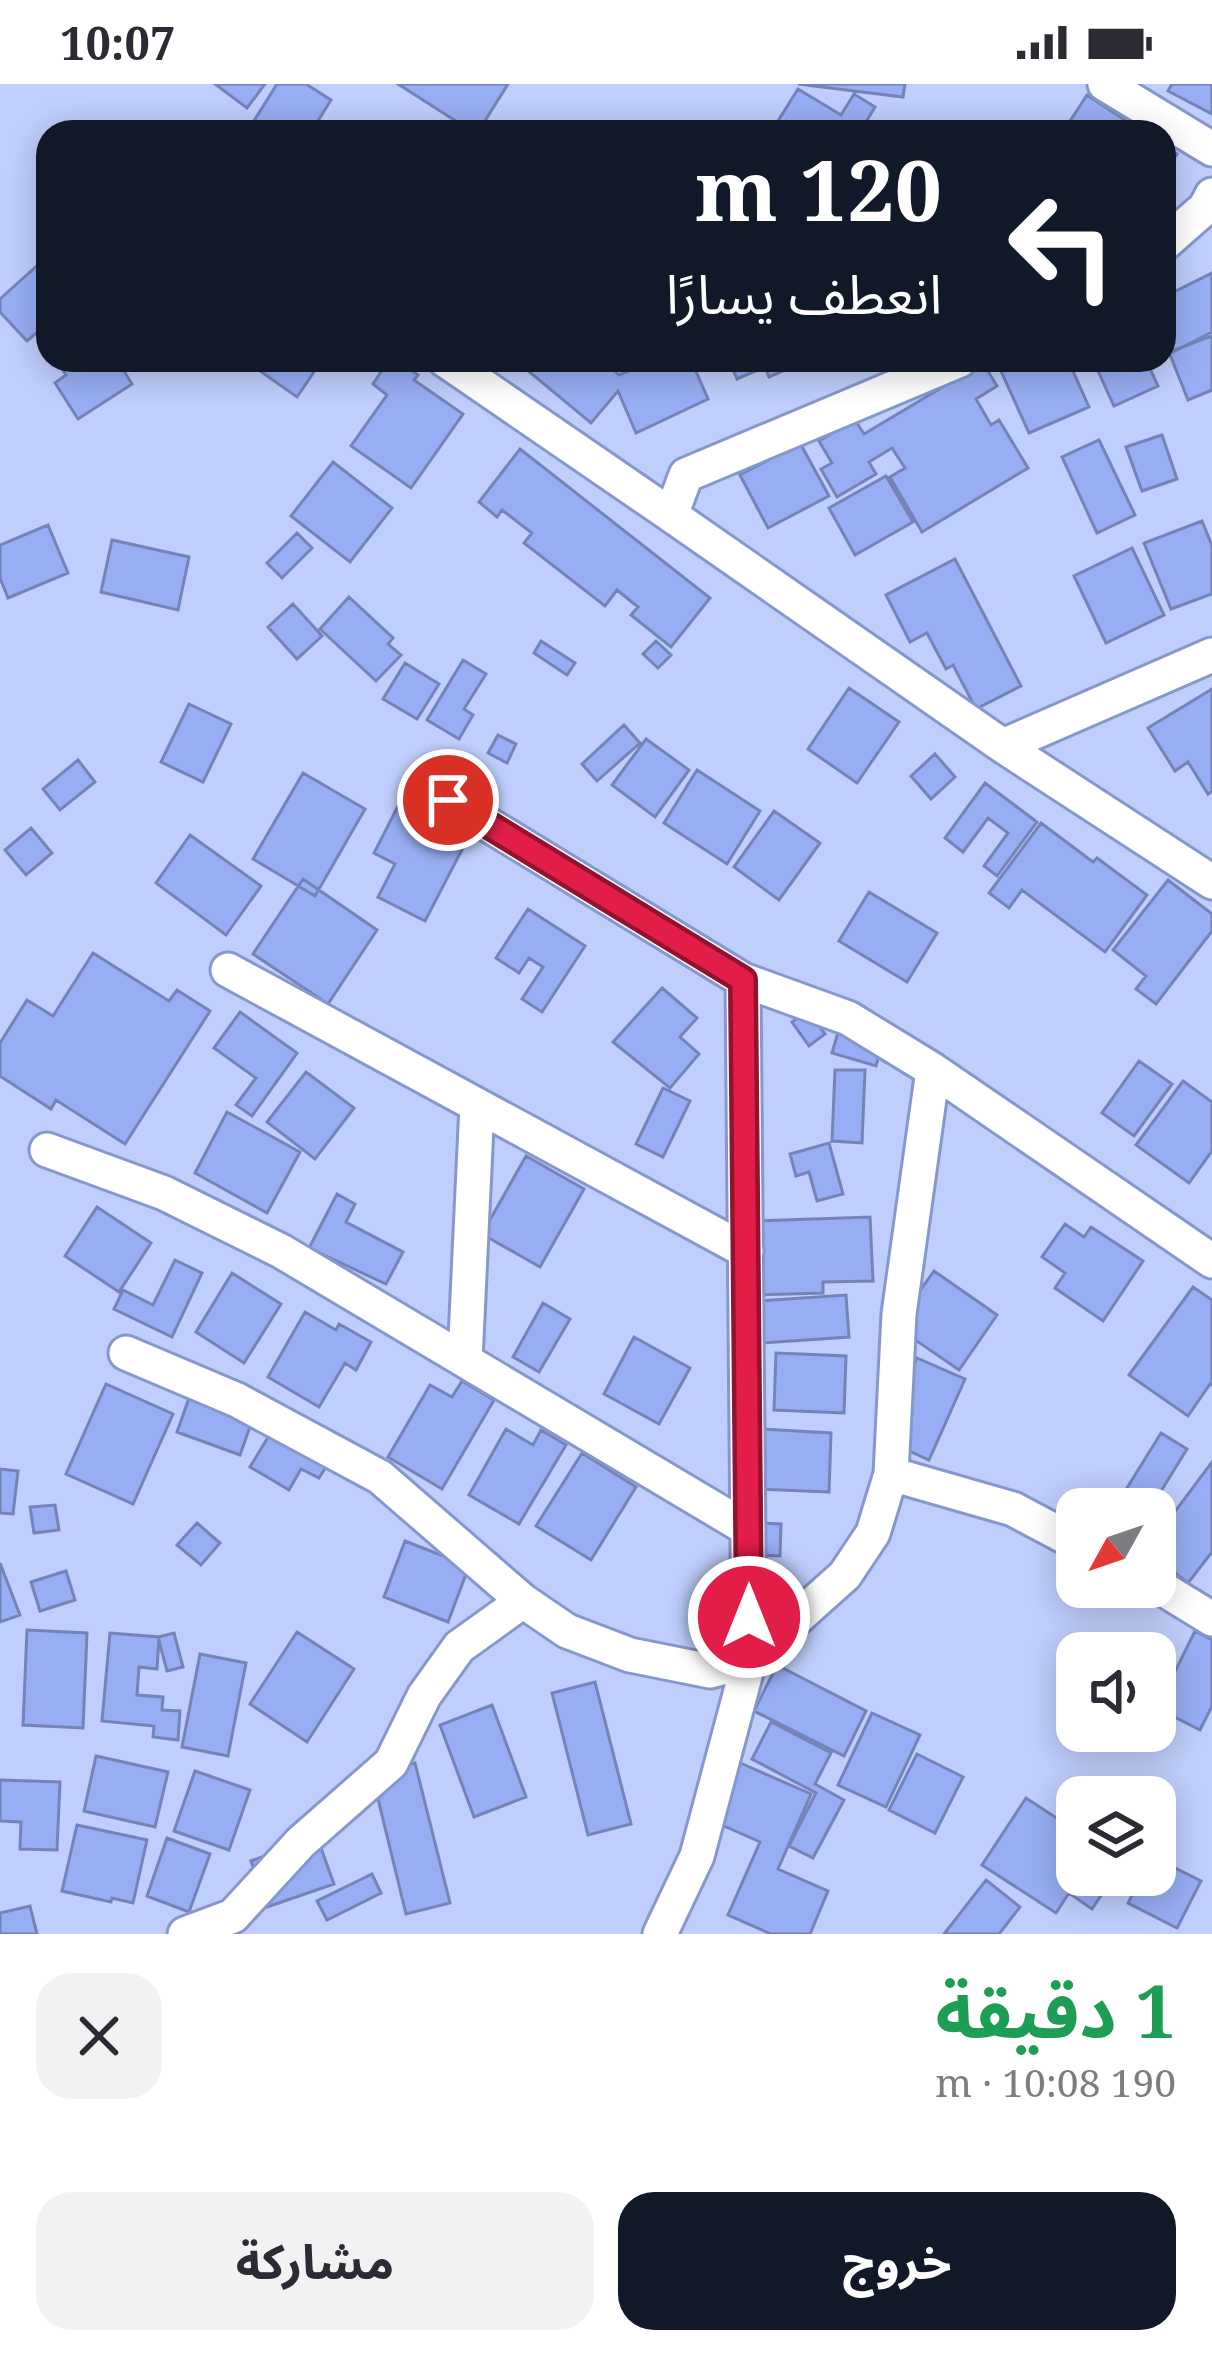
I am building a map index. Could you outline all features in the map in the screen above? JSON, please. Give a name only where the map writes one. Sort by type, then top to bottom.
[{"type":"street","points":[[1105,84],[1164,120]]},
{"type":"street","points":[[1176,127],[1212,149]]},
{"type":"street","points":[[1176,233],[1205,208],[1212,195]]},
{"type":"street","points":[[463,372],[1004,746],[1212,881]]},
{"type":"street","points":[[671,515],[686,475],[931,372]]},
{"type":"street","points":[[1004,746],[1212,655]]},
{"type":"street","points":[[448,800],[743,980],[848,1018],[934,1070],[1212,1261]]},
{"type":"street","points":[[228,970],[746,1251]]},
{"type":"street","points":[[660,1934],[697,1856],[749,1661],[743,980]]},
{"type":"street","points":[[126,1353],[237,1400],[380,1477],[524,1601],[567,1630],[630,1655],[710,1671],[749,1661],[845,1575],[873,1533],[890,1474],[899,1314],[934,1070]]},
{"type":"street","points":[[465,1360],[477,1105]]},
{"type":"street","points":[[47,1150],[164,1193],[280,1251],[748,1529]]},
{"type":"street","points":[[890,1474],[1013,1510],[1056,1532]]},
{"type":"street","points":[[1176,1597],[1212,1618]]},
{"type":"street","points":[[185,1934],[233,1916],[301,1843],[392,1763],[424,1696],[460,1647],[524,1601]]},
{"type":"building","points":[[215,84],[265,84],[247,108]]},
{"type":"building","points":[[277,84],[306,84],[331,100],[318,120],[254,120]]},
{"type":"building","points":[[398,84],[508,84],[486,120],[454,120]]},
{"type":"building","points":[[798,84],[905,84],[903,97]]},
{"type":"building","points":[[1172,84],[1212,84],[1212,114],[1168,91]]},
{"type":"building","points":[[798,89],[841,115],[854,94],[875,107],[867,120],[779,120]]},
{"type":"building","points":[[1087,95],[1125,120],[1071,120]]},
{"type":"building","points":[[36,267],[36,333],[27,341],[0,312],[0,299]]},
{"type":"building","points":[[1212,273],[1212,332],[1176,350],[1176,291]]},
{"type":"building","points":[[1212,336],[1212,390],[1188,400],[1176,370],[1176,349]]},
{"type":"building","points":[[64,372],[124,372],[132,384],[78,419],[55,383]]},
{"type":"building","points":[[262,372],[314,372],[297,397]]},
{"type":"building","points":[[381,372],[414,372],[418,375],[414,380],[463,414],[411,488],[351,446],[387,395],[373,384]]},
{"type":"building","points":[[529,372],[696,372],[708,399],[636,433],[618,391],[591,423]]},
{"type":"building","points":[[968,372],[988,372],[997,386],[976,399],[991,425],[999,420],[1028,468],[922,532],[890,477],[905,468],[892,448],[869,462],[876,474],[837,497],[821,469],[832,463],[819,441],[855,420],[864,434]]},
{"type":"building","points":[[1001,372],[1073,372],[1089,407],[1029,433]]},
{"type":"building","points":[[1098,372],[1152,372],[1158,386],[1114,406]]},
{"type":"building","points":[[1162,435],[1177,479],[1142,491],[1126,447]]},
{"type":"building","points":[[1099,440],[1135,515],[1097,533],[1062,457]]},
{"type":"building","points":[[800,443],[829,496],[768,528],[740,475]]},
{"type":"building","points":[[520,449],[710,598],[671,647],[631,615],[638,607],[617,590],[605,606],[524,543],[532,533],[502,510],[497,517],[479,502]]},
{"type":"building","points":[[333,462],[392,508],[350,562],[291,516]]},
{"type":"building","points":[[886,476],[913,522],[855,555],[829,508]]},
{"type":"building","points":[[1202,521],[1212,546],[1212,594],[1171,609],[1144,543]]},
{"type":"building","points":[[48,525],[68,573],[8,598],[0,578],[0,545]]},
{"type":"building","points":[[297,533],[312,548],[282,578],[267,563]]},
{"type":"building","points":[[112,540],[189,557],[178,610],[101,592]]},
{"type":"building","points":[[1132,548],[1164,615],[1106,643],[1074,576]]},
{"type":"building","points":[[955,559],[1021,686],[976,709],[953,665],[946,669],[927,633],[910,642],[886,595]]},
{"type":"building","points":[[349,597],[393,638],[388,644],[401,655],[376,681],[320,629]]},
{"type":"building","points":[[293,604],[322,636],[297,659],[268,627]]},
{"type":"building","points":[[541,641],[575,663],[567,675],[534,653]]},
{"type":"building","points":[[656,641],[671,655],[658,668],[643,654]]},
{"type":"building","points":[[463,660],[486,674],[464,709],[473,715],[459,739],[427,720]]},
{"type":"building","points":[[405,663],[439,684],[417,719],[383,699]]},
{"type":"building","points":[[849,688],[899,722],[857,783],[808,749]]},
{"type":"building","points":[[1212,689],[1212,791],[1208,794],[1188,762],[1175,771],[1148,728]]},
{"type":"building","points":[[189,704],[231,724],[203,782],[161,762]]},
{"type":"building","points":[[624,725],[640,743],[597,781],[582,764]]},
{"type":"building","points":[[498,735],[516,744],[507,763],[488,753]]},
{"type":"building","points":[[646,739],[689,770],[655,817],[612,785]]},
{"type":"building","points":[[935,754],[955,777],[931,799],[911,776]]},
{"type":"building","points":[[78,760],[95,782],[60,810],[43,789]]},
{"type":"building","points":[[697,770],[760,811],[727,864],[664,823]]},
{"type":"building","points":[[303,773],[365,809],[315,896],[253,859]]},
{"type":"building","points":[[985,783],[1037,822],[997,876],[984,866],[1008,833],[988,818],[963,852],[945,838]]},
{"type":"building","points":[[399,804],[467,840],[425,921],[378,897],[395,864],[374,853]]},
{"type":"building","points":[[774,811],[820,843],[779,900],[734,867]]},
{"type":"building","points":[[1041,823],[1147,895],[1105,952],[1022,890],[1009,908],[989,893]]},
{"type":"building","points":[[31,828],[52,853],[26,875],[5,850]]},
{"type":"building","points":[[190,835],[261,886],[226,935],[156,883]]},
{"type":"building","points":[[303,879],[377,930],[328,1004],[253,954]]},
{"type":"building","points":[[1168,880],[1212,914],[1212,931],[1156,1004],[1136,989],[1146,976],[1113,950]]},
{"type":"building","points":[[869,892],[937,933],[907,982],[839,941]]},
{"type":"building","points":[[528,909],[585,946],[542,1012],[522,999],[543,967],[529,958],[519,973],[496,958]]},
{"type":"building","points":[[93,953],[169,1001],[177,990],[210,1011],[125,1144],[56,1100],[51,1109],[0,1076],[0,1043],[27,1000],[53,1016]]},
{"type":"building","points":[[662,988],[697,1018],[680,1037],[699,1054],[670,1088],[613,1042]]},
{"type":"building","points":[[808,1011],[825,1034],[809,1046],[792,1022]]},
{"type":"building","points":[[240,1012],[297,1053],[252,1116],[236,1105],[256,1078],[214,1048]]},
{"type":"building","points":[[841,1022],[885,1035],[876,1066],[832,1053]]},
{"type":"building","points":[[1139,1061],[1172,1084],[1134,1136],[1102,1113]]},
{"type":"building","points":[[835,1070],[865,1070],[862,1143],[832,1141]]},
{"type":"building","points":[[306,1072],[354,1108],[315,1159],[267,1122]]},
{"type":"building","points":[[1183,1081],[1212,1102],[1212,1151],[1189,1183],[1136,1145]]},
{"type":"building","points":[[663,1088],[690,1101],[663,1157],[636,1144]]},
{"type":"building","points":[[227,1112],[300,1152],[267,1213],[195,1173]]},
{"type":"building","points":[[829,1143],[843,1194],[817,1201],[809,1172],[796,1176],[790,1154]]},
{"type":"building","points":[[526,1156],[584,1189],[540,1267],[482,1234]]},
{"type":"building","points":[[337,1194],[355,1204],[346,1222],[403,1252],[386,1284],[309,1248]]},
{"type":"building","points":[[97,1207],[151,1243],[119,1292],[65,1256]]},
{"type":"building","points":[[870,1217],[873,1281],[823,1282],[823,1293],[757,1295],[754,1221]]},
{"type":"building","points":[[1065,1224],[1084,1237],[1091,1227],[1143,1261],[1103,1321],[1055,1288],[1065,1273],[1042,1257]]},
{"type":"building","points":[[175,1260],[202,1273],[172,1337],[114,1309],[123,1290],[153,1305]]},
{"type":"building","points":[[934,1271],[997,1315],[959,1370],[895,1326]]},
{"type":"building","points":[[232,1273],[281,1304],[244,1363],[196,1332]]},
{"type":"building","points":[[1193,1287],[1212,1300],[1212,1385],[1188,1416],[1129,1375]]},
{"type":"building","points":[[846,1295],[849,1337],[762,1343],[759,1301]]},
{"type":"building","points":[[543,1303],[570,1319],[539,1372],[513,1357]]},
{"type":"building","points":[[305,1312],[371,1342],[356,1370],[345,1363],[319,1407],[268,1377]]},
{"type":"building","points":[[634,1337],[690,1368],[659,1424],[604,1394]]},
{"type":"building","points":[[776,1353],[846,1356],[844,1413],[774,1410]]},
{"type":"building","points":[[917,1358],[965,1379],[929,1460],[881,1438]]},
{"type":"building","points":[[195,1381],[258,1404],[240,1455],[177,1432]]},
{"type":"building","points":[[462,1381],[494,1400],[442,1489],[388,1457],[430,1385],[452,1397]]},
{"type":"building","points":[[106,1384],[173,1414],[133,1504],[66,1474]]},
{"type":"building","points":[[273,1429],[329,1462],[319,1478],[301,1469],[289,1490],[250,1467]]},
{"type":"building","points":[[506,1429],[533,1445],[541,1430],[566,1445],[519,1524],[469,1495]]},
{"type":"building","points":[[760,1429],[831,1433],[829,1492],[758,1489]]},
{"type":"building","points":[[1161,1433],[1187,1449],[1163,1488],[1127,1488]]},
{"type":"building","points":[[582,1453],[636,1487],[591,1560],[536,1526]]},
{"type":"building","points":[[1212,1462],[1212,1552],[1188,1583],[1176,1574],[1176,1510]]},
{"type":"building","points":[[0,1469],[18,1471],[13,1514],[0,1513]]},
{"type":"building","points":[[55,1505],[59,1530],[34,1533],[30,1507]]},
{"type":"building","points":[[197,1523],[220,1543],[201,1565],[177,1545]]},
{"type":"building","points":[[753,1523],[781,1524],[780,1556],[752,1555]]},
{"type":"building","points":[[405,1541],[469,1566],[448,1622],[384,1597]]},
{"type":"building","points":[[0,1563],[20,1615],[0,1622]]},
{"type":"building","points":[[66,1571],[75,1600],[40,1611],[31,1582]]},
{"type":"building","points":[[27,1630],[87,1633],[83,1728],[23,1725]]},
{"type":"building","points":[[1195,1631],[1212,1640],[1212,1706],[1200,1730],[1176,1718],[1176,1670]]},
{"type":"building","points":[[297,1632],[354,1669],[307,1742],[250,1704]]},
{"type":"building","points":[[110,1633],[159,1637],[157,1669],[139,1667],[137,1695],[163,1697],[162,1710],[180,1711],[178,1740],[153,1737],[154,1726],[102,1721]]},
{"type":"building","points":[[174,1633],[183,1667],[167,1671],[158,1637]]},
{"type":"building","points":[[200,1654],[246,1663],[228,1756],[182,1747]]},
{"type":"building","points":[[777,1665],[866,1711],[844,1756],[754,1711]]},
{"type":"building","points":[[595,1682],[631,1824],[588,1835],[552,1693]]},
{"type":"building","points":[[492,1705],[526,1797],[474,1817],[440,1725]]},
{"type":"building","points":[[872,1713],[920,1735],[886,1807],[838,1785]]},
{"type":"building","points":[[771,1722],[831,1753],[815,1784],[844,1800],[813,1858],[789,1846],[816,1793],[752,1759]]},
{"type":"building","points":[[917,1754],[963,1777],[935,1833],[889,1810]]},
{"type":"building","points":[[96,1756],[168,1772],[155,1827],[84,1811]]},
{"type":"building","points":[[738,1762],[811,1794],[778,1869],[828,1891],[810,1934],[771,1934],[728,1915],[760,1842],[713,1821]]},
{"type":"building","points":[[415,1763],[450,1903],[406,1914],[372,1774]]},
{"type":"building","points":[[195,1771],[250,1790],[229,1850],[174,1831]]},
{"type":"building","points":[[0,1780],[60,1782],[57,1850],[20,1849],[21,1822],[0,1821]]},
{"type":"building","points":[[1026,1798],[1056,1818],[1056,1896],[1067,1896],[1056,1913],[982,1865]]},
{"type":"building","points":[[77,1825],[147,1840],[133,1903],[62,1891]]},
{"type":"building","points":[[317,1837],[334,1884],[267,1907],[251,1861]]},
{"type":"building","points":[[167,1838],[210,1854],[189,1912],[147,1896]]},
{"type":"building","points":[[1176,1868],[1201,1881],[1177,1928],[1128,1903],[1132,1896],[1176,1896]]},
{"type":"building","points":[[372,1874],[381,1893],[327,1920],[317,1901]]},
{"type":"building","points":[[986,1880],[1020,1907],[999,1934],[944,1934]]},
{"type":"building","points":[[1073,1896],[1101,1896],[1092,1909]]},
{"type":"building","points":[[30,1906],[37,1934],[0,1934],[0,1913]]},
{"type":"route","points":[[448,800],[743,980],[749,1617]]}]
